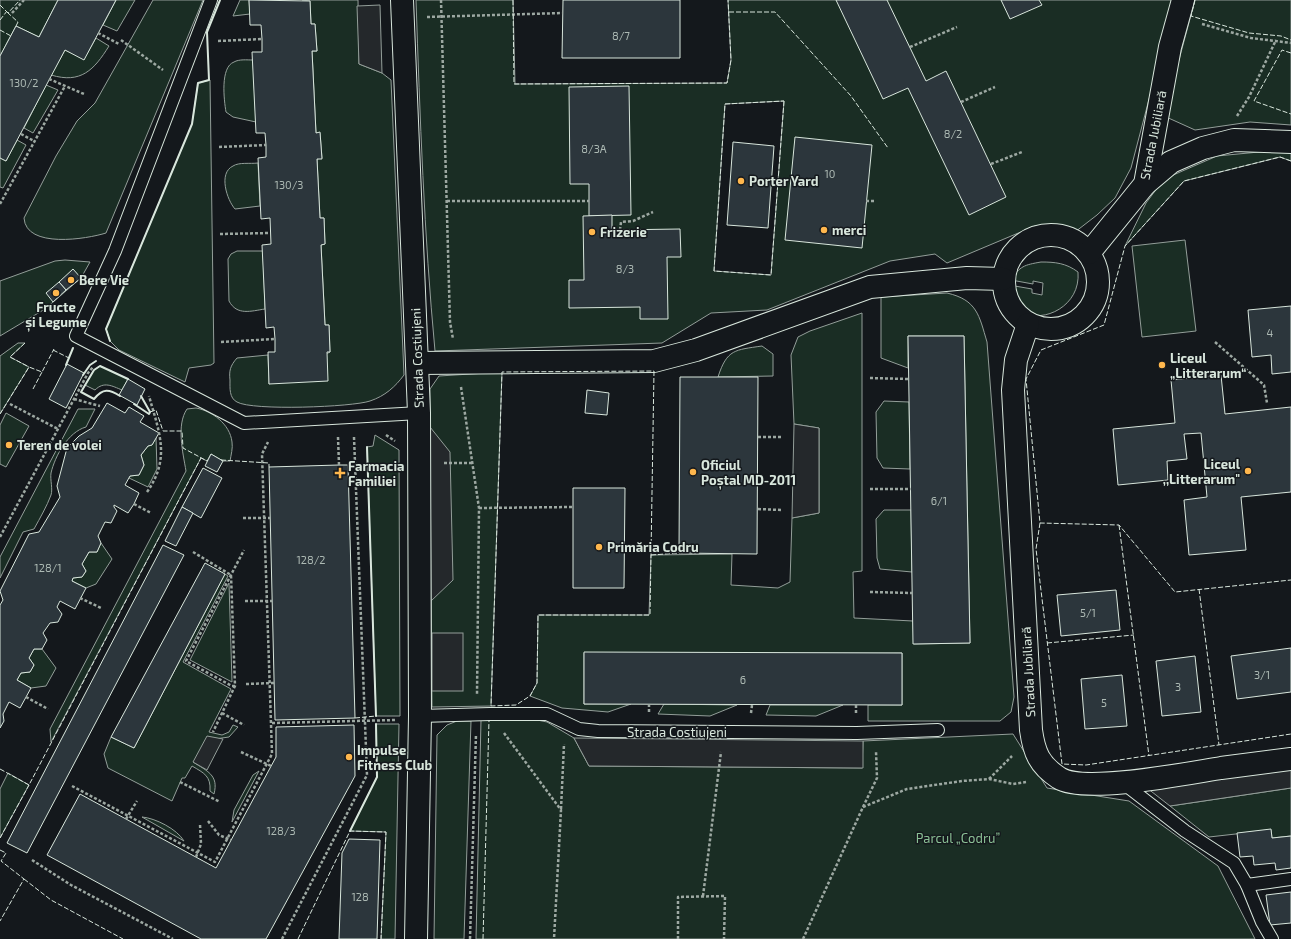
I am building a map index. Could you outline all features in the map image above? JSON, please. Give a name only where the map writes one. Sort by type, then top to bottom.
[{"type":"street","name":"Strada Costiujeni","points":[[402,0],[419,414],[420,716],[416,939]]},
{"type":"street","name":"Strada Jubiliară","points":[[1090,254],[1145,184],[1170,47],[1183,0]]},
{"type":"street","points":[[1145,184],[1171,162],[1203,148],[1234,140],[1291,142]]},
{"type":"street","points":[[1053,234],[1067,237],[1079,244],[1090,254],[1097,268],[1099,284],[1096,300],[1087,313],[1074,324],[1059,329],[1043,329],[1028,324],[1017,316],[1009,305],[1004,292],[1003,279],[1006,264],[1014,252],[1025,242],[1039,236],[1053,234]]},
{"type":"street","points":[[417,363],[654,361],[718,342],[870,287],[966,278],[1003,279]]},
{"type":"street","name":"Strada Jubiliară","points":[[1028,324],[1016,360],[1013,390],[1031,730],[1034,751],[1044,766],[1060,779]]},
{"type":"street","points":[[1060,779],[1078,782],[1123,783],[1291,759]]},
{"type":"lane","points":[[211,0],[115,251],[76,336],[244,423],[419,414]]},
{"type":"lane","name":"Strada Costiujeni","points":[[420,716],[547,714],[579,729],[598,731],[876,733],[938,730]]},
{"type":"lane","points":[[1123,783],[1185,831],[1234,863],[1248,885],[1262,922],[1272,939]]},
{"type":"lane","points":[[1248,885],[1291,880]]},
{"type":"path","points":[[12,13],[24,0]]},
{"type":"path","points":[[441,0],[450,322],[474,463],[479,508],[476,714],[470,939]]},
{"type":"path","points":[[441,16],[563,13]]},
{"type":"path","points":[[1176,23],[1196,22],[1251,38],[1291,43]]},
{"type":"path","points":[[910,47],[957,27]]},
{"type":"path","points":[[98,33],[118,44]]},
{"type":"path","points":[[218,41],[262,39]]},
{"type":"path","points":[[121,40],[179,82]]},
{"type":"path","points":[[1220,144],[1249,96],[1276,40]]},
{"type":"path","points":[[49,79],[84,94]]},
{"type":"path","points":[[0,204],[1,198],[65,86]]},
{"type":"path","points":[[961,102],[995,87]]},
{"type":"path","points":[[21,134],[34,141]]},
{"type":"path","points":[[219,148],[266,145]]},
{"type":"path","points":[[991,164],[1022,152]]},
{"type":"path","points":[[866,200],[876,201]]},
{"type":"path","points":[[447,201],[589,201]]},
{"type":"path","points":[[620,230],[621,222],[633,221],[653,212]]},
{"type":"path","points":[[220,234],[270,233]]},
{"type":"path","points":[[221,342],[275,339]]},
{"type":"path","points":[[1215,342],[1264,385],[1267,403]]},
{"type":"path","points":[[0,537],[88,373],[94,366]]},
{"type":"path","points":[[870,378],[909,379]]},
{"type":"path","points":[[74,399],[100,406]]},
{"type":"path","points":[[10,404],[58,429]]},
{"type":"path","points":[[147,492],[157,475],[161,447],[161,434],[153,411]]},
{"type":"path","points":[[282,939],[367,775],[354,417]]},
{"type":"path","points":[[339,465],[338,432],[354,431]]},
{"type":"path","points":[[381,432],[398,443],[419,462],[474,463]]},
{"type":"path","points":[[758,437],[782,437]]},
{"type":"path","points":[[72,786],[215,862],[229,840],[272,754],[262,454],[266,443],[271,440]]},
{"type":"path","points":[[870,489],[910,489]]},
{"type":"path","points":[[134,504],[151,513]]},
{"type":"path","points":[[479,508],[573,507]]},
{"type":"path","points":[[758,509],[781,510]]},
{"type":"path","points":[[243,518],[270,518]]},
{"type":"path","points":[[236,686],[232,686],[186,661],[244,550]]},
{"type":"path","points":[[193,552],[231,575]]},
{"type":"path","points":[[213,732],[236,686],[231,575]]},
{"type":"path","points":[[870,592],[913,593]]},
{"type":"path","points":[[80,598],[100,608]]},
{"type":"path","points":[[245,602],[272,601]]},
{"type":"path","points":[[246,684],[274,683]]},
{"type":"path","points":[[26,697],[48,708]]},
{"type":"path","points":[[222,714],[244,725]]},
{"type":"path","points":[[490,714],[561,810]]},
{"type":"path","points":[[272,723],[398,720]]},
{"type":"path","points":[[554,939],[565,722]]},
{"type":"path","points":[[703,896],[724,732]]},
{"type":"path","points":[[803,939],[877,778],[876,733]]},
{"type":"path","points":[[241,752],[271,766]]},
{"type":"path","points":[[863,807],[907,789],[962,781],[990,779],[1013,784],[1060,779]]},
{"type":"path","points":[[180,782],[220,802]]},
{"type":"path","points":[[126,819],[137,801]]},
{"type":"path","points":[[208,822],[219,834],[229,840]]},
{"type":"path","points":[[196,857],[201,844],[200,824]]},
{"type":"path","points":[[32,860],[70,885],[173,939]]},
{"type":"path","points":[[678,939],[678,897],[703,896],[724,896],[724,939]]},
{"type":"green space","points":[[0,0],[58,0],[39,37],[16,26],[0,56]]},
{"type":"green space","points":[[116,0],[135,0],[117,31],[103,25]]},
{"type":"green space","points":[[153,0],[203,0],[106,233],[85,238],[72,239],[46,238],[35,234],[27,228],[24,218],[56,156],[77,121],[95,103]]},
{"type":"green space","points":[[240,0],[249,0],[250,14],[233,16]]},
{"type":"green space","points":[[302,0],[358,0],[359,64],[382,73],[391,80],[404,375],[385,394],[370,401],[360,403],[303,407],[246,405],[234,400],[230,392],[231,366],[237,358],[268,355],[269,384],[330,352],[329,325],[325,325],[321,245],[325,244],[324,218],[320,218],[317,159],[322,158],[320,133],[316,133],[312,51],[317,51],[315,24],[311,24],[310,1]]},
{"type":"green space","points":[[416,0],[513,0],[515,84],[727,83],[731,60],[728,0],[1175,0],[1131,168],[1115,198],[1097,215],[1075,232],[1035,226],[947,263],[935,254],[890,261],[767,310],[711,313],[662,343],[435,351],[425,219]],"holes":[[[784,101],[771,275],[714,271],[725,104]]]},
{"type":"green space","points":[[1195,0],[1291,0],[1291,125],[1250,122],[1195,130],[1164,116]]},
{"type":"green space","points":[[96,38],[109,46],[98,62],[86,73],[71,78],[51,75],[65,50],[84,59]]},
{"type":"green space","points":[[238,60],[253,60],[256,122],[233,117],[226,112],[224,100],[225,77],[230,65]]},
{"type":"green space","points":[[210,80],[214,363],[211,365],[189,368],[185,382],[119,350],[110,341],[106,329],[192,124],[198,83]]},
{"type":"green space","points":[[46,85],[58,90],[33,133],[24,128]]},
{"type":"green space","points":[[17,140],[26,145],[3,188],[0,187],[0,158],[6,161]]},
{"type":"green space","points":[[1280,150],[1291,153],[1291,161],[1280,157],[1184,181],[1125,246],[1146,203],[1164,179],[1217,156]]},
{"type":"green space","points":[[258,163],[260,206],[235,209],[229,199],[225,187],[228,169],[235,165]]},
{"type":"green space","points":[[1185,240],[1196,331],[1142,337],[1132,246]]},
{"type":"green space","points":[[237,251],[263,251],[265,309],[240,311],[232,306],[229,301],[228,259],[231,254]]},
{"type":"green space","points":[[65,260],[90,262],[81,278],[45,309],[0,336],[0,281],[55,261]]},
{"type":"green space","points":[[1041,262],[1060,264],[1078,272],[1076,288],[1069,301],[1058,310],[1045,315],[1032,315],[1020,311],[1012,301],[1009,285],[1032,289],[1032,293],[1042,295],[1043,283],[1033,281],[1033,284],[1011,280],[1023,267]]},
{"type":"green space","points":[[947,293],[957,296],[971,304],[979,316],[987,342],[1014,697],[1011,712],[1000,721],[868,721],[868,705],[902,705],[902,653],[584,653],[584,704],[631,704],[608,712],[562,708],[530,696],[537,683],[538,615],[649,615],[651,555],[732,554],[731,585],[778,588],[790,582],[792,518],[819,513],[819,428],[794,424],[791,355],[798,337],[810,331],[862,313],[862,571],[853,572],[854,618],[913,621],[914,644],[970,643],[964,336],[908,336],[908,368],[881,358],[881,297]]},
{"type":"green space","points":[[18,343],[25,343],[10,357],[29,367],[0,414],[0,356]]},
{"type":"green space","points":[[762,346],[773,354],[773,376],[718,377],[725,361],[733,352]]},
{"type":"green space","points":[[100,366],[128,379],[122,390],[105,385],[98,387],[95,390],[85,385],[94,370]]},
{"type":"green space","points":[[502,372],[491,706],[432,707],[430,389],[439,376]]},
{"type":"green space","points":[[884,401],[909,402],[910,469],[883,468],[877,458],[876,412]]},
{"type":"green space","points":[[196,408],[214,415],[228,430],[231,435],[232,444],[230,461],[223,461],[211,454],[207,461],[201,458],[51,742],[50,729],[186,471],[181,439],[182,423],[187,409]]},
{"type":"green space","points":[[78,409],[95,409],[86,427],[79,430],[68,439],[59,452],[51,473],[52,493],[48,503],[34,529],[23,532],[0,578],[0,557]]},
{"type":"green space","name":"Teren de volei","points":[[6,413],[29,426],[6,467],[0,464],[0,425]]},
{"type":"green space","points":[[375,435],[399,450],[400,716],[376,716],[367,447],[373,446]]},
{"type":"green space","points":[[156,438],[157,469],[148,487],[129,478],[130,476],[139,475],[144,465],[141,455],[148,446],[152,445]]},
{"type":"green space","points":[[884,510],[911,510],[912,572],[880,569],[877,558],[876,519]]},
{"type":"green space","points":[[101,543],[112,559],[96,584],[86,588],[72,581],[73,578],[82,577],[86,571],[82,564],[89,552],[97,552]]},
{"type":"green space","points":[[225,574],[228,576],[183,662],[231,689],[209,732],[222,735],[229,732],[233,725],[238,727],[229,737],[215,739],[193,762],[211,774],[215,782],[214,794],[210,791],[208,778],[192,766],[185,778],[182,778],[172,801],[108,768],[104,754],[111,737],[134,748]]},
{"type":"green space","points":[[229,583],[232,682],[190,660]]},
{"type":"green space","points":[[34,649],[42,649],[56,668],[46,686],[31,688],[17,680],[21,673],[30,672],[34,665],[29,658]]},
{"type":"green space","points":[[664,704],[737,705],[710,716],[658,714]]},
{"type":"green space","points":[[770,705],[843,705],[816,716],[766,715]]},
{"type":"green space","name":"Parcul „Codru”","points":[[481,720],[537,720],[547,722],[574,738],[589,766],[862,768],[863,741],[1013,734],[1047,788],[1129,801],[1218,866],[1255,939],[476,939]]},
{"type":"green space","points":[[457,721],[471,721],[464,939],[434,939],[437,735],[447,725]]},
{"type":"green space","points":[[376,724],[399,724],[395,939],[381,939],[386,832],[350,831],[377,777]]},
{"type":"green space","points":[[259,771],[232,822],[234,810],[253,775]]},
{"type":"green space","points":[[8,773],[29,785],[0,838],[0,789]]},
{"type":"green space","points":[[1291,788],[1291,836],[1272,838],[1271,830],[1209,837],[1170,806]]},
{"type":"green space","points":[[142,817],[153,819],[171,828],[184,841]]},
{"type":"shaded area","points":[[380,5],[382,73],[359,64],[357,6]]},
{"type":"shaded area","points":[[794,424],[819,428],[819,513],[792,518]]},
{"type":"shaded area","points":[[430,427],[450,452],[453,580],[431,601]]},
{"type":"shaded area","points":[[432,633],[463,633],[463,691],[432,691]]},
{"type":"shaded area","points":[[207,736],[223,739],[207,770],[193,762]]},
{"type":"shaded area","points":[[574,738],[863,741],[863,768],[589,766]]},
{"type":"shaded area","points":[[1291,768],[1291,788],[1170,806],[1147,788]]},
{"type":"building","points":[[58,0],[116,0],[84,60],[65,50],[6,161],[0,158],[0,56],[16,26],[39,37]]},
{"type":"building","points":[[249,0],[310,1],[311,24],[315,24],[317,51],[312,51],[316,133],[320,132],[322,159],[317,159],[320,218],[324,218],[325,244],[321,245],[325,325],[329,325],[330,352],[327,352],[328,381],[269,384],[268,352],[275,352],[275,339],[274,327],[266,328],[262,245],[271,244],[270,218],[261,219],[258,158],[266,157],[266,145],[265,133],[256,133],[252,52],[262,52],[262,39],[261,25],[250,25]]},
{"type":"building","points":[[563,0],[680,0],[680,58],[562,58]]},
{"type":"building","points":[[836,0],[887,0],[926,81],[946,71],[1006,197],[969,215],[908,88],[883,99]]},
{"type":"building","points":[[1001,0],[1039,0],[1042,5],[1010,19]]},
{"type":"building","points":[[629,86],[631,215],[589,216],[589,184],[570,184],[569,87]]},
{"type":"building","points":[[795,137],[872,145],[862,248],[785,240]]},
{"type":"building","points":[[733,142],[774,146],[768,228],[727,225]]},
{"type":"building","points":[[612,215],[612,230],[680,229],[681,257],[667,257],[668,319],[640,319],[640,307],[569,308],[569,280],[584,280],[583,216]]},
{"type":"building","points":[[73,269],[81,278],[66,290],[59,282]]},
{"type":"building","points":[[59,282],[66,290],[53,302],[46,293]]},
{"type":"building","points":[[1291,306],[1291,372],[1272,374],[1271,355],[1252,357],[1248,310]]},
{"type":"building","points":[[908,336],[964,336],[970,643],[913,644]]},
{"type":"building","points":[[67,364],[84,373],[66,408],[49,399]]},
{"type":"building","name":"Liceul ,,Litterarum\"","points":[[1221,375],[1225,414],[1291,407],[1291,492],[1241,497],[1246,550],[1189,555],[1184,500],[1207,497],[1201,433],[1184,434],[1187,459],[1167,461],[1168,480],[1118,485],[1113,429],[1175,423],[1171,380]]},
{"type":"building","points":[[680,377],[758,377],[757,554],[679,553]]},
{"type":"building","points":[[128,379],[145,389],[137,405],[119,395]]},
{"type":"building","points":[[587,390],[609,393],[607,415],[585,413]]},
{"type":"building","points":[[107,403],[125,413],[129,407],[144,416],[140,422],[159,433],[152,445],[148,446],[141,455],[144,465],[139,475],[130,476],[125,485],[139,493],[134,504],[128,513],[114,505],[117,511],[111,523],[105,522],[98,536],[101,543],[97,552],[89,552],[82,564],[86,571],[82,577],[73,578],[72,581],[86,588],[75,609],[60,601],[57,607],[62,614],[58,622],[50,623],[43,633],[47,640],[42,649],[34,649],[29,658],[34,665],[30,672],[21,673],[17,680],[31,688],[20,708],[9,702],[3,714],[4,721],[0,728],[0,605],[3,600],[0,591],[29,534],[39,532],[60,497],[57,486],[67,448],[79,436],[92,428]]},
{"type":"building","points":[[211,454],[223,461],[217,472],[205,466]]},
{"type":"building","points":[[348,465],[355,718],[275,720],[269,467]]},
{"type":"building","points":[[203,468],[222,478],[201,518],[182,507]]},
{"type":"building","name":"Primăria Codru","points":[[573,488],[625,488],[624,588],[573,588]]},
{"type":"building","points":[[182,507],[193,513],[176,546],[165,541]]},
{"type":"building","points":[[163,545],[184,555],[27,853],[7,843]]},
{"type":"building","points":[[205,563],[225,574],[134,748],[111,737]]},
{"type":"building","points":[[1116,590],[1120,630],[1061,636],[1057,595]]},
{"type":"building","points":[[1291,648],[1291,692],[1237,699],[1231,656]]},
{"type":"building","points":[[584,652],[902,653],[902,705],[584,704]]},
{"type":"building","points":[[1195,656],[1201,712],[1162,716],[1156,661]]},
{"type":"building","points":[[1122,675],[1127,726],[1085,729],[1081,679]]},
{"type":"building","points":[[354,725],[355,776],[266,939],[201,939],[47,855],[80,794],[216,868],[276,757],[276,727]]},
{"type":"building","points":[[1271,829],[1272,838],[1291,836],[1291,868],[1276,870],[1275,863],[1254,865],[1253,856],[1240,857],[1237,833]]},
{"type":"building","points":[[349,839],[380,840],[377,939],[339,939],[342,853]]},
{"type":"building","points":[[1291,892],[1291,923],[1270,925],[1266,895]]},
{"type":"fence","points":[[16,26],[18,22],[8,13],[20,0]]},
{"type":"fence","points":[[513,0],[514,84],[727,83],[731,60],[728,0]]},
{"type":"fence","points":[[1195,0],[1191,16],[1249,33],[1281,36],[1291,40]]},
{"type":"fence","points":[[0,5],[8,13]]},
{"type":"fence","points":[[0,20],[7,11]]},
{"type":"fence","points":[[729,12],[775,12],[851,96],[888,148]]},
{"type":"fence","points":[[0,30],[11,36]]},
{"type":"fence","points":[[1291,53],[1282,50],[1254,101],[1291,114]]},
{"type":"fence","points":[[784,101],[771,275],[714,271],[725,104],[784,101]]},
{"type":"fence","points":[[1291,161],[1280,157],[1184,181],[1125,246],[1104,325],[1041,350],[1026,379],[1040,523],[1119,525],[1175,592],[1291,580]]},
{"type":"fence","points":[[25,343],[10,357],[29,367]]},
{"type":"fence","points":[[0,414],[29,367],[42,372],[54,349]]},
{"type":"fence","points":[[53,350],[69,358]]},
{"type":"fence","points":[[654,371],[650,615],[538,615],[537,683],[530,696],[516,705],[491,706],[502,372],[654,371]]},
{"type":"fence","points":[[33,389],[42,372]]},
{"type":"fence","points":[[150,412],[156,410],[163,431],[182,431],[183,448],[207,461],[208,460]]},
{"type":"fence","points":[[0,769],[29,785],[201,458]]},
{"type":"fence","points":[[221,460],[269,463],[269,467]]},
{"type":"fence","points":[[1040,523],[1036,549],[1062,764],[1086,765],[1291,734]]},
{"type":"fence","points":[[1119,525],[1149,756]]},
{"type":"fence","points":[[651,555],[679,553]]},
{"type":"fence","points":[[1199,589],[1219,745]]},
{"type":"fence","points":[[1047,643],[1134,635]]},
{"type":"fence","points":[[355,718],[376,716]]},
{"type":"fence","points":[[483,939],[489,720]]},
{"type":"fence","points":[[0,838],[29,785]]},
{"type":"fence","points":[[298,939],[350,831],[386,832],[381,939]]},
{"type":"fence","points":[[0,850],[6,853],[1,861],[24,879],[0,921]]},
{"type":"fence","points":[[24,879],[51,900],[123,939]]},
{"type":"wall","points":[[110,341],[106,329],[192,124],[198,83],[209,80],[207,32],[220,0]]},
{"type":"wall","points":[[66,365],[73,348]]},
{"type":"wall","points":[[83,375],[90,365],[96,361]]},
{"type":"wall","points":[[120,396],[113,392],[103,391],[94,399],[81,392],[94,370],[100,366],[128,379]]},
{"type":"wall","points":[[134,404],[149,414],[150,412],[141,396]]},
{"type":"wall","points":[[367,447],[376,716]]},
{"type":"wall","points":[[350,831],[377,777],[376,724]]},
{"type":"place","name":"Porter Yard","points":[[741,181]]},
{"type":"place","name":"merci","points":[[824,230]]},
{"type":"place","name":"Frizerie","points":[[592,232]]},
{"type":"place","name":"Bere Vie","points":[[71,280]]},
{"type":"place","name":"Fructe și Legume","points":[[56,293]]},
{"type":"place","name":"Liceul „Litterarum“","points":[[1162,365]]},
{"type":"place","name":"Teren de volei","points":[[9,445]]},
{"type":"place","name":"Liceul ,,Litterarum\"","points":[[1248,471]]},
{"type":"place","name":"Oficiul Poștal MD-2011","points":[[693,472]]},
{"type":"place","name":"Farmacia Familiei","points":[[340,473]]},
{"type":"place","name":"Primăria Codru","points":[[599,547]]},
{"type":"place","name":"Impulse Fitness Club","points":[[349,757]]}]
